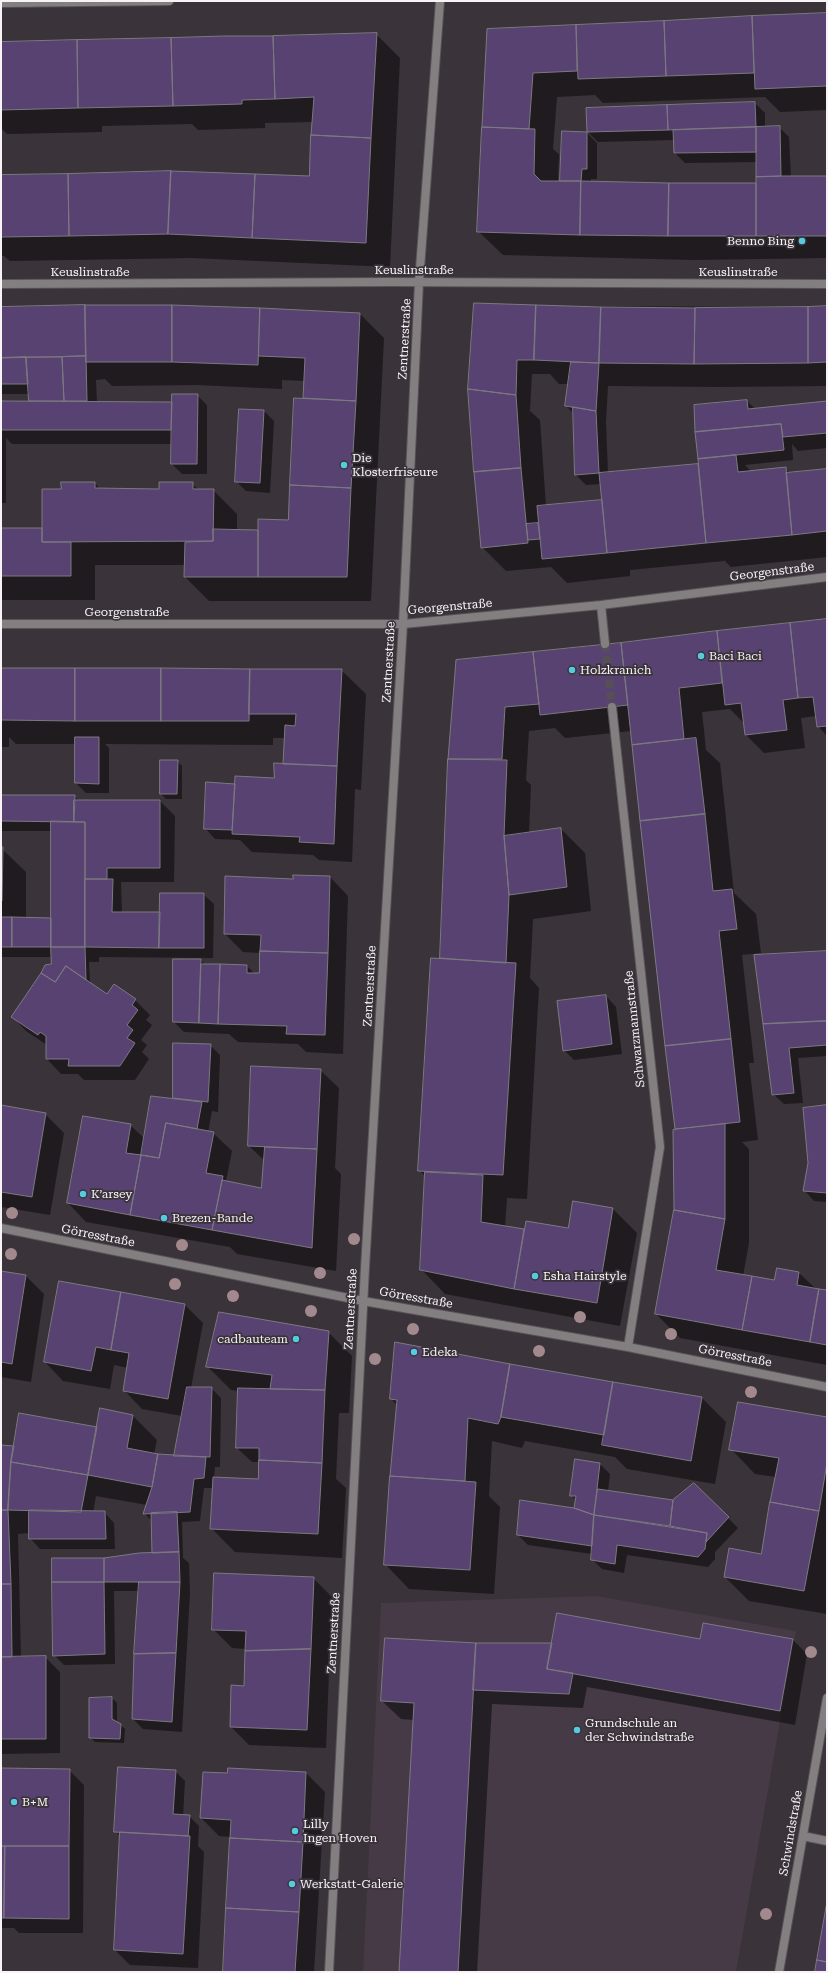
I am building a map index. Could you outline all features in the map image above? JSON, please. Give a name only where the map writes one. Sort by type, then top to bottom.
[{"type":"street","points":[[1,3],[169,1]]},
{"type":"street","name":"Zentnerstraße","points":[[329,1972],[363,1301],[403,624],[420,282],[440,1]]},
{"type":"street","name":"Keuslinstraße","points":[[1,284],[420,282],[827,284]]},
{"type":"street","name":"Georgenstraße","points":[[1,624],[403,624],[601,605],[827,577]]},
{"type":"street","points":[[601,605],[605,644]]},
{"type":"street","name":"Schwarzmannstraße","points":[[612,707],[660,1147],[628,1347]]},
{"type":"street","name":"Görresstraße","points":[[1,1228],[363,1301],[628,1347],[827,1387]]},
{"type":"street","name":"Schwindstraße","points":[[779,1972],[827,1698]]},
{"type":"street","points":[[803,1836],[827,1841]]},
{"type":"shaded area","name":"Grundschule an der Schwindstraße","points":[[596,1596],[796,1631],[736,1972],[363,1972],[381,1603]]},
{"type":"building","points":[[827,13],[827,86],[755,89],[752,16]]},
{"type":"building","points":[[752,16],[754,73],[666,76],[664,21]]},
{"type":"building","points":[[664,21],[666,76],[578,79],[576,25]]},
{"type":"building","points":[[576,25],[577,71],[533,73],[529,129],[482,127],[487,29]]},
{"type":"building","points":[[377,33],[371,138],[311,135],[314,97],[275,99],[273,36]]},
{"type":"building","points":[[273,36],[275,99],[242,100],[242,104],[173,106],[171,38]]},
{"type":"building","points":[[171,38],[173,106],[78,108],[77,40]]},
{"type":"building","points":[[77,40],[78,108],[1,110],[1,42]]},
{"type":"building","points":[[755,102],[756,127],[668,130],[667,105]]},
{"type":"building","points":[[667,105],[668,130],[587,132],[586,108]]},
{"type":"building","points":[[780,126],[781,176],[756,177],[756,127]]},
{"type":"building","points":[[482,127],[535,129],[534,174],[541,181],[581,181],[580,235],[477,232]]},
{"type":"building","points":[[756,127],[756,152],[674,153],[673,130]]},
{"type":"building","points":[[562,131],[587,132],[587,169],[582,169],[581,181],[560,181]]},
{"type":"building","points":[[311,135],[371,138],[366,243],[252,238],[255,174],[309,176]]},
{"type":"building","points":[[171,171],[255,174],[252,238],[168,234]]},
{"type":"building","points":[[171,171],[168,234],[69,236],[68,174]]},
{"type":"building","points":[[68,174],[69,236],[1,237],[1,175]]},
{"type":"building","points":[[827,176],[827,236],[756,236],[756,177]]},
{"type":"building","points":[[581,181],[669,183],[668,236],[580,235]]},
{"type":"building","points":[[669,183],[756,183],[756,236],[668,236]]},
{"type":"building","points":[[474,303],[536,305],[534,360],[517,360],[516,395],[468,389]]},
{"type":"building","points":[[85,305],[172,305],[172,362],[86,362]]},
{"type":"building","points":[[85,305],[86,356],[1,358],[1,307]]},
{"type":"building","points":[[172,305],[260,308],[258,365],[172,362]]},
{"type":"building","points":[[536,305],[601,307],[599,363],[534,360]]},
{"type":"building","points":[[827,306],[827,362],[808,363],[808,307]]},
{"type":"building","points":[[601,307],[695,308],[694,364],[599,363]]},
{"type":"building","points":[[808,307],[808,363],[694,364],[695,308]]},
{"type":"building","points":[[260,308],[360,313],[356,401],[303,398],[305,358],[259,356]]},
{"type":"building","points":[[86,356],[87,401],[64,401],[62,357]]},
{"type":"building","points":[[26,357],[62,357],[64,401],[29,401]]},
{"type":"building","points":[[26,357],[28,384],[1,384],[1,358]]},
{"type":"building","points":[[571,362],[599,363],[596,411],[565,406]]},
{"type":"building","points":[[468,389],[516,395],[521,468],[474,472]]},
{"type":"building","points":[[172,394],[198,394],[197,464],[171,464]]},
{"type":"building","points":[[294,398],[356,401],[351,488],[290,485]]},
{"type":"building","points":[[747,400],[748,409],[827,401],[827,433],[783,437],[781,424],[695,432],[694,405]]},
{"type":"building","points":[[1,401],[172,402],[171,430],[1,430]]},
{"type":"building","points":[[573,407],[596,411],[599,473],[575,475]]},
{"type":"building","points":[[239,409],[264,410],[260,483],[235,482]]},
{"type":"building","points":[[781,424],[784,450],[698,459],[695,432]]},
{"type":"building","points":[[736,455],[738,472],[786,467],[792,535],[706,543],[698,459]]},
{"type":"building","points":[[698,464],[706,543],[607,553],[599,473]]},
{"type":"building","points":[[521,468],[528,543],[481,548],[474,472]]},
{"type":"building","points":[[827,469],[827,531],[792,535],[786,473]]},
{"type":"building","points":[[61,482],[95,482],[95,488],[159,489],[159,482],[193,482],[193,489],[214,489],[213,541],[42,542],[42,489],[61,489]]},
{"type":"building","points":[[290,485],[351,488],[347,577],[258,577],[258,519],[288,520]]},
{"type":"building","points":[[602,500],[607,553],[542,559],[537,506]]},
{"type":"building","points":[[538,523],[540,539],[528,540],[526,524]]},
{"type":"building","points":[[1,528],[42,528],[42,542],[71,542],[71,576],[1,576]]},
{"type":"building","points":[[213,529],[258,530],[258,577],[184,577],[185,542],[213,541]]},
{"type":"building","points":[[827,619],[827,726],[817,727],[813,697],[798,698],[790,623]]},
{"type":"building","points":[[790,623],[798,698],[783,700],[787,730],[745,735],[741,703],[725,705],[717,631]]},
{"type":"building","points":[[717,631],[722,683],[679,688],[684,739],[632,745],[621,643]]},
{"type":"building","points":[[621,643],[628,705],[540,715],[533,652]]},
{"type":"building","points":[[533,652],[539,704],[505,707],[502,759],[448,759],[456,660]]},
{"type":"building","points":[[1,668],[75,668],[75,721],[1,720]]},
{"type":"building","points":[[75,668],[161,668],[161,721],[75,721]]},
{"type":"building","points":[[161,668],[250,669],[249,721],[161,721]]},
{"type":"building","points":[[250,669],[342,669],[337,766],[283,764],[285,725],[295,726],[296,714],[249,714]]},
{"type":"building","points":[[75,737],[99,737],[99,784],[75,783]]},
{"type":"building","points":[[696,738],[705,814],[640,821],[632,745]]},
{"type":"building","points":[[448,759],[507,760],[504,836],[509,895],[506,963],[440,958]]},
{"type":"building","points":[[160,760],[178,760],[177,794],[160,794]]},
{"type":"building","points":[[274,763],[337,766],[334,844],[299,842],[300,837],[232,834],[235,776],[274,778]]},
{"type":"building","points":[[206,782],[235,784],[232,830],[204,829]]},
{"type":"building","points":[[1,795],[75,795],[74,822],[1,821]]},
{"type":"building","points":[[74,800],[160,800],[160,868],[107,868],[107,879],[85,879],[85,822],[74,822]]},
{"type":"building","points":[[705,814],[713,891],[732,889],[737,929],[719,931],[731,1039],[665,1046],[640,821]]},
{"type":"building","points":[[51,821],[85,822],[85,947],[51,947]]},
{"type":"building","points":[[561,828],[567,887],[509,895],[504,836]]},
{"type":"building","points":[[1,847],[3,847],[2,901],[1,901]]},
{"type":"building","points":[[293,875],[330,876],[328,953],[260,951],[261,935],[224,934],[225,876],[293,879]]},
{"type":"building","points":[[85,879],[113,879],[112,912],[160,912],[159,948],[85,947]]},
{"type":"building","points":[[160,893],[204,893],[204,948],[159,948]]},
{"type":"building","points":[[1,917],[12,917],[12,947],[1,947]]},
{"type":"building","points":[[12,917],[51,918],[51,947],[12,947]]},
{"type":"building","points":[[51,947],[85,947],[86,980],[66,966],[55,982],[41,973],[45,965],[51,964]]},
{"type":"building","points":[[260,951],[328,953],[325,1035],[286,1034],[287,1026],[218,1024],[220,964],[247,965],[247,973],[259,973]]},
{"type":"building","points":[[827,951],[827,1021],[763,1024],[754,955]]},
{"type":"building","points":[[431,958],[516,963],[503,1175],[418,1171]]},
{"type":"building","points":[[173,959],[201,959],[199,1023],[173,1022]]},
{"type":"building","points":[[201,964],[220,964],[218,1024],[199,1023]]},
{"type":"building","points":[[66,966],[107,994],[114,984],[136,999],[132,1005],[138,1010],[127,1025],[133,1030],[127,1038],[135,1043],[120,1066],[68,1066],[69,1059],[46,1059],[46,1036],[40,1032],[38,1035],[11,1017],[41,973],[55,982]]},
{"type":"building","points":[[606,995],[612,1044],[563,1051],[557,1001]]},
{"type":"building","points":[[827,1021],[827,1045],[789,1048],[794,1093],[772,1095],[763,1024]]},
{"type":"building","points":[[731,1039],[740,1122],[675,1129],[665,1046]]},
{"type":"building","points":[[173,1043],[211,1044],[208,1102],[173,1098]]},
{"type":"building","points":[[251,1066],[321,1069],[317,1149],[248,1146]]},
{"type":"building","points":[[151,1096],[202,1102],[197,1129],[166,1123],[159,1158],[141,1155]]},
{"type":"building","points":[[1,1105],[46,1113],[32,1197],[1,1192]]},
{"type":"building","points":[[827,1105],[827,1193],[803,1191],[808,1163],[803,1108]]},
{"type":"building","points":[[83,1116],[131,1124],[126,1153],[141,1155],[130,1215],[67,1203]]},
{"type":"building","points":[[166,1123],[214,1132],[206,1173],[223,1176],[212,1230],[130,1215],[141,1155],[159,1158]]},
{"type":"building","points":[[725,1124],[725,1219],[674,1210],[673,1130]]},
{"type":"building","points":[[265,1147],[317,1149],[312,1248],[212,1230],[222,1180],[261,1188]]},
{"type":"building","points":[[425,1172],[483,1175],[481,1222],[524,1229],[514,1289],[420,1270]]},
{"type":"building","points":[[573,1201],[613,1208],[597,1303],[514,1289],[526,1221],[568,1228]]},
{"type":"building","points":[[674,1210],[725,1219],[716,1270],[752,1276],[742,1330],[655,1314]]},
{"type":"building","points":[[777,1268],[799,1272],[797,1285],[819,1289],[810,1342],[742,1330],[752,1276],[774,1280]]},
{"type":"building","points":[[1,1271],[26,1275],[12,1364],[1,1362]]},
{"type":"building","points":[[59,1281],[121,1292],[111,1350],[96,1347],[91,1371],[44,1362]]},
{"type":"building","points":[[819,1289],[827,1290],[827,1345],[810,1342]]},
{"type":"building","points":[[121,1292],[185,1304],[168,1399],[123,1391],[129,1353],[111,1350]]},
{"type":"building","points":[[219,1312],[329,1331],[325,1390],[270,1389],[272,1375],[206,1367]]},
{"type":"building","points":[[395,1342],[510,1364],[501,1417],[498,1424],[468,1418],[465,1481],[390,1476],[397,1400],[390,1399]]},
{"type":"building","points":[[510,1364],[613,1382],[604,1435],[501,1417]]},
{"type":"building","points":[[613,1382],[702,1397],[691,1461],[602,1445]]},
{"type":"building","points":[[187,1387],[212,1387],[210,1457],[174,1456]]},
{"type":"building","points":[[238,1388],[325,1390],[322,1463],[259,1460],[259,1448],[236,1448]]},
{"type":"building","points":[[738,1402],[827,1417],[827,1463],[819,1511],[770,1502],[779,1458],[729,1450]]},
{"type":"building","points":[[100,1408],[133,1415],[127,1448],[158,1454],[152,1487],[88,1475]]},
{"type":"building","points":[[19,1413],[97,1427],[88,1475],[11,1462]]},
{"type":"building","points":[[1,1445],[14,1446],[11,1462],[8,1510],[1,1510]]},
{"type":"building","points":[[158,1454],[206,1457],[204,1478],[194,1479],[190,1512],[143,1514],[152,1487]]},
{"type":"building","points":[[575,1459],[600,1463],[594,1515],[574,1508],[576,1496],[570,1496]]},
{"type":"building","points":[[259,1460],[322,1463],[318,1534],[210,1529],[213,1477],[258,1479]]},
{"type":"building","points":[[11,1462],[88,1475],[81,1512],[8,1510]]},
{"type":"building","points":[[390,1476],[476,1482],[470,1570],[384,1565]]},
{"type":"building","points":[[694,1483],[729,1517],[706,1542],[707,1533],[670,1526],[673,1500]]},
{"type":"building","points":[[598,1489],[673,1500],[670,1526],[594,1515]]},
{"type":"building","points":[[520,1500],[574,1508],[594,1515],[592,1546],[517,1535]]},
{"type":"building","points":[[770,1502],[819,1511],[804,1591],[724,1577],[729,1548],[761,1554]]},
{"type":"building","points":[[1,1510],[8,1510],[11,1584],[1,1584]]},
{"type":"building","points":[[29,1510],[105,1511],[106,1539],[29,1539]]},
{"type":"building","points":[[177,1512],[179,1552],[152,1553],[151,1513]]},
{"type":"building","points":[[594,1515],[707,1533],[705,1549],[698,1557],[617,1545],[615,1564],[591,1560]]},
{"type":"building","points":[[179,1552],[180,1582],[104,1582],[104,1558],[139,1553]]},
{"type":"building","points":[[52,1558],[104,1558],[104,1582],[52,1582]]},
{"type":"building","points":[[214,1573],[314,1577],[311,1649],[245,1651],[246,1631],[212,1630]]},
{"type":"building","points":[[52,1582],[104,1582],[105,1654],[53,1656]]},
{"type":"building","points":[[139,1582],[180,1582],[176,1653],[134,1654]]},
{"type":"building","points":[[1,1584],[11,1584],[12,1657],[1,1657]]},
{"type":"building","points":[[557,1613],[700,1639],[703,1623],[793,1639],[780,1711],[547,1669]]},
{"type":"building","points":[[385,1638],[476,1643],[458,1972],[399,1972],[414,1703],[381,1701]]},
{"type":"building","points":[[476,1643],[552,1643],[547,1669],[573,1673],[569,1694],[473,1690]]},
{"type":"building","points":[[311,1649],[307,1730],[230,1727],[231,1685],[244,1686],[245,1651]]},
{"type":"building","points":[[176,1653],[172,1722],[132,1719],[134,1654]]},
{"type":"building","points":[[46,1656],[46,1739],[1,1739],[1,1657]]},
{"type":"building","points":[[112,1697],[112,1719],[121,1724],[120,1739],[89,1738],[89,1698]]},
{"type":"building","points":[[118,1767],[176,1770],[173,1814],[190,1815],[188,1836],[114,1832]]},
{"type":"building","points":[[1,1768],[70,1769],[69,1846],[1,1846]]},
{"type":"building","points":[[228,1768],[306,1772],[303,1842],[230,1838],[231,1820],[200,1818],[203,1772],[227,1773]]},
{"type":"building","points":[[120,1832],[190,1836],[183,1954],[114,1950]]},
{"type":"building","points":[[230,1838],[303,1842],[299,1912],[226,1908]]},
{"type":"building","points":[[1,1846],[5,1846],[4,1918],[1,1918]]},
{"type":"building","points":[[5,1846],[69,1846],[69,1919],[4,1918]]},
{"type":"building","points":[[827,1902],[827,1962],[817,1960]]},
{"type":"building","points":[[226,1908],[299,1912],[295,1972],[223,1972]]},
{"type":"building","points":[[817,1960],[827,1962],[827,1972],[815,1972]]},
{"type":"tunnel","points":[[605,644],[612,707]]},
{"type":"place","name":"Benno Bing","points":[[802,241]]},
{"type":"place","name":"Die Klosterfriseure","points":[[344,465]]},
{"type":"place","name":"Baci Baci","points":[[701,656]]},
{"type":"place","name":"Holzkranich","points":[[572,670]]},
{"type":"place","name":"K’arsey","points":[[83,1194]]},
{"type":"place","name":"Brezen-Bande","points":[[164,1218]]},
{"type":"place","name":"Esha Hairstyle","points":[[535,1276]]},
{"type":"place","name":"cadbauteam","points":[[296,1339]]},
{"type":"place","name":"Edeka","points":[[414,1352]]},
{"type":"place","name":"Grundschule an der Schwindstraße","points":[[577,1730]]},
{"type":"place","name":"B+M","points":[[14,1802]]},
{"type":"place","name":"Lilly Ingen Hoven","points":[[295,1831]]},
{"type":"place","name":"Werkstatt-Galerie","points":[[292,1884]]}]
